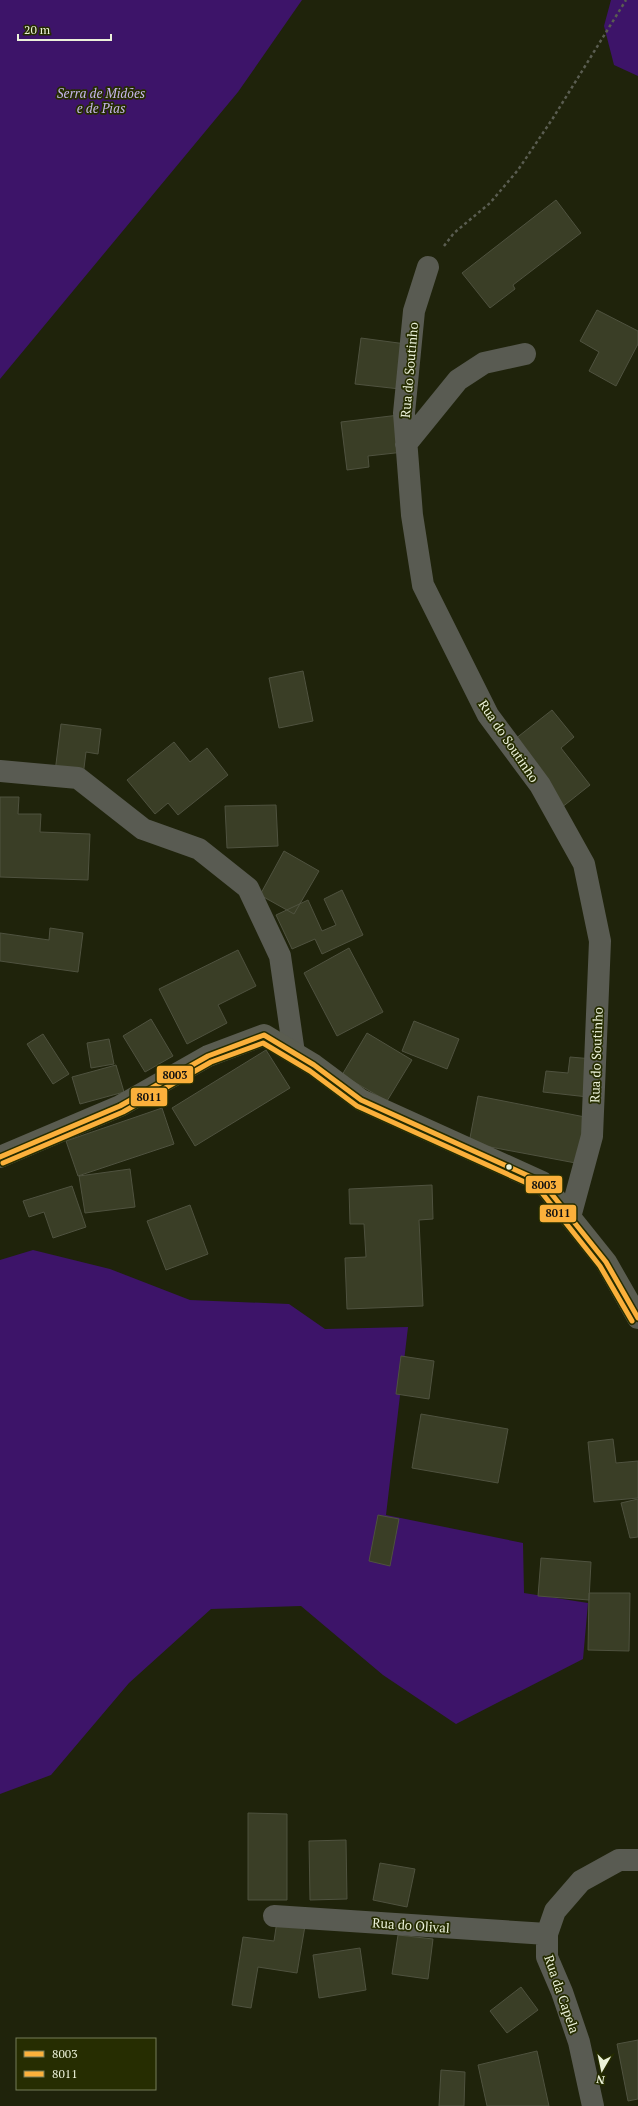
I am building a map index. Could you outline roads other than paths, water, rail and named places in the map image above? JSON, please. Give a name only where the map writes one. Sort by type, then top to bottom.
[{"type":"street","name":"Rua do Soutinho","points":[[428,267],[414,311],[404,414],[412,515],[423,586],[488,715],[540,785],[584,864],[600,941],[592,1136],[570,1217]]},
{"type":"street","points":[[406,444],[458,380],[484,363],[525,354]]},
{"type":"street","points":[[0,771],[78,778],[143,829],[198,850],[248,888],[280,956],[294,1053]]},
{"type":"street","points":[[0,1157],[120,1106],[208,1056],[264,1035],[314,1065],[361,1100],[542,1182],[606,1262],[638,1318]]},
{"type":"street","name":"Rua da Capela","points":[[593,2106],[579,2042],[548,1957],[547,1934],[555,1911],[581,1881],[619,1860],[638,1860]]},
{"type":"street","name":"Rua do Olival","points":[[274,1916],[547,1934]]},
{"type":"park label","name":"Serra de Midões e de Pias","points":[[101,100]]}]
